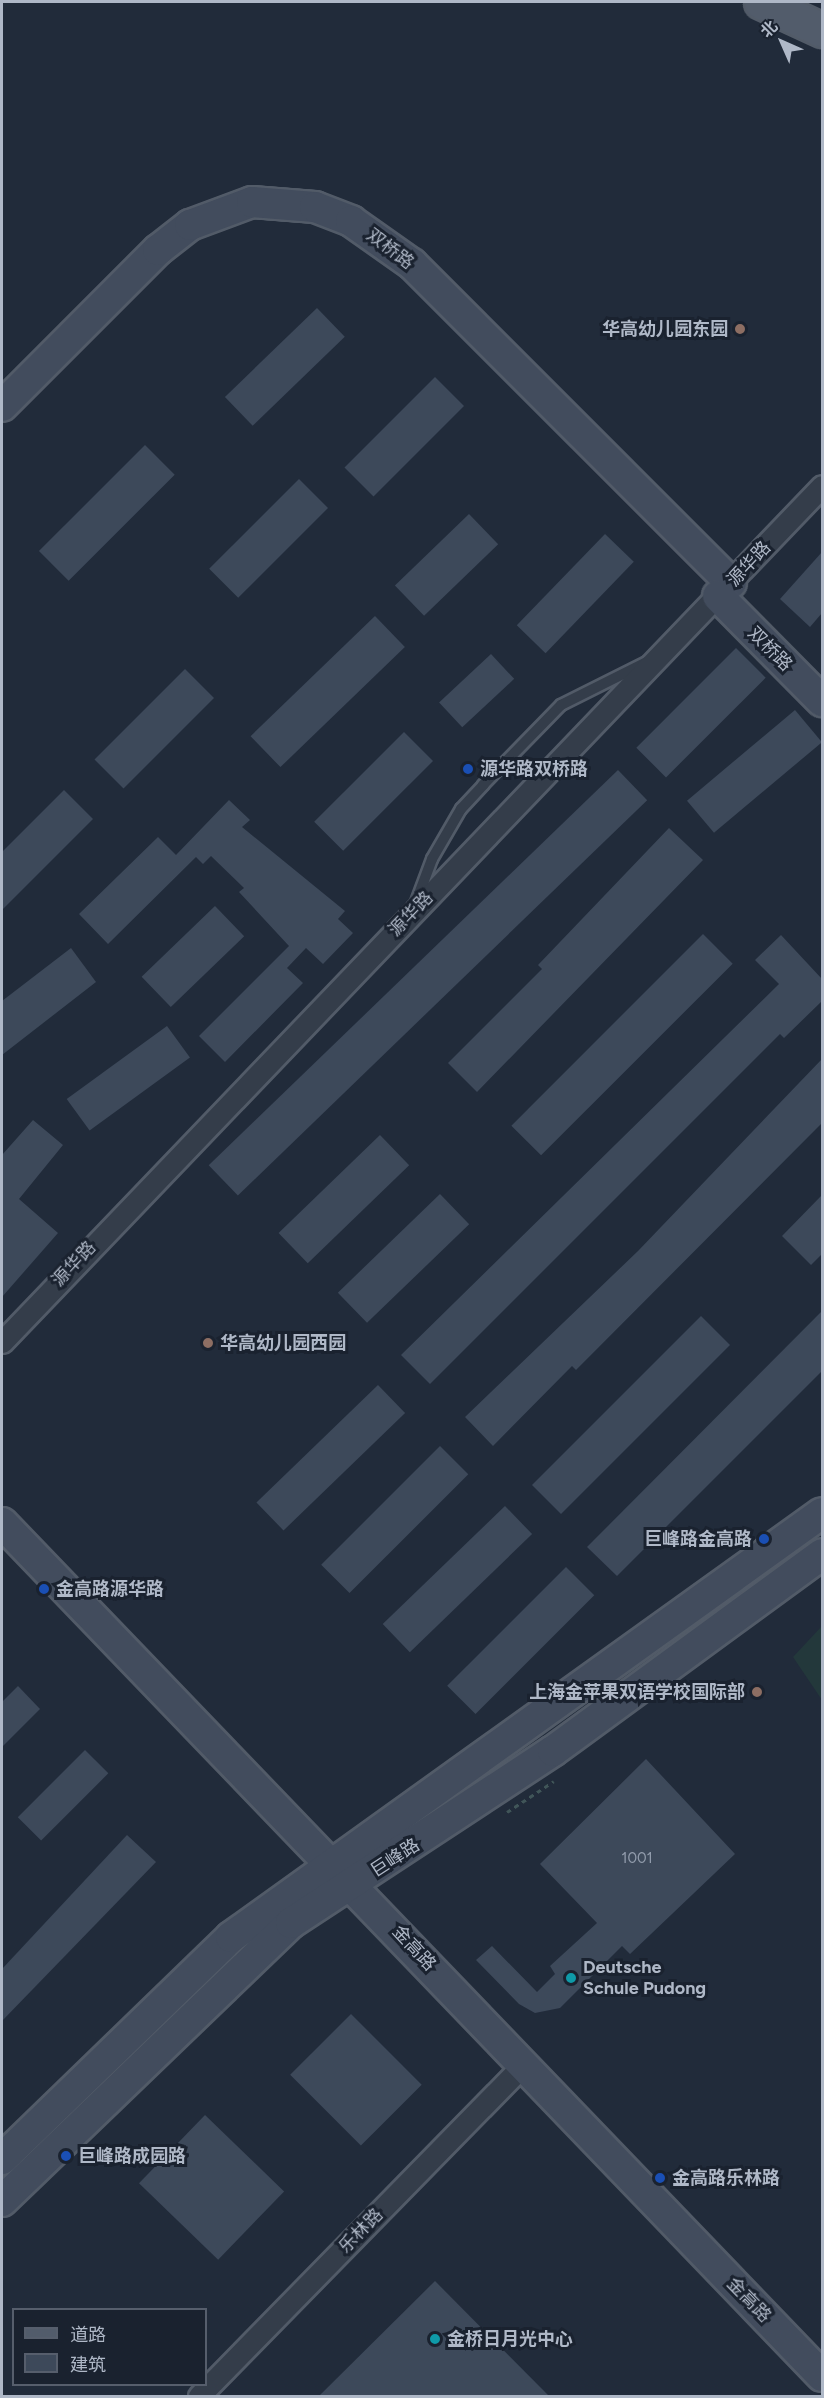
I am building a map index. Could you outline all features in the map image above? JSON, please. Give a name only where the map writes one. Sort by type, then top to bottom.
[{"type":"main road","points":[[761,2],[822,30]]},
{"type":"main road","points":[[812,2],[822,6]]},
{"type":"main road","name":"双桥路","points":[[2,406],[158,250],[190,225],[252,202],[315,207],[351,220],[412,264],[725,590],[822,701]]},
{"type":"main road","name":"巨峰路","points":[[2,2159],[231,1937],[822,1513]]},
{"type":"main road","name":"金高路","points":[[2,1523],[355,1884],[523,2065],[822,2376]]},
{"type":"main road","name":"巨峰路","points":[[2,2201],[291,1923],[355,1884],[553,1751],[822,1554]]},
{"type":"street","name":"源华路","points":[[2,1342],[725,590],[822,486]]},
{"type":"street","name":"乐林路","points":[[199,2397],[523,2065]]},
{"type":"lane","points":[[412,913],[432,859],[461,809],[483,784],[561,705],[661,656]]},
{"type":"path","points":[[501,1815],[559,1778]]},
{"type":"green space","points":[[822,1626],[822,1700],[793,1657]]},
{"type":"building","points":[[317,308],[345,337],[253,426],[225,397]]},
{"type":"building","points":[[435,377],[464,406],[373,497],[344,468]]},
{"type":"building","points":[[145,445],[175,475],[69,581],[39,551]]},
{"type":"building","points":[[299,479],[328,508],[238,598],[209,569]]},
{"type":"building","points":[[469,514],[498,544],[424,616],[395,586]]},
{"type":"building","points":[[605,534],[634,562],[546,653],[517,625]]},
{"type":"building","points":[[822,552],[822,613],[810,627],[780,599]]},
{"type":"building","points":[[375,616],[405,647],[280,767],[251,736]]},
{"type":"building","points":[[736,648],[766,678],[666,777],[636,748]]},
{"type":"building","points":[[491,654],[514,679],[462,727],[439,702]]},
{"type":"building","points":[[185,669],[214,698],[123,789],[94,760]]},
{"type":"building","points":[[795,710],[822,742],[714,833],[687,801]]},
{"type":"building","points":[[404,732],[433,761],[343,851],[314,822]]},
{"type":"building","points":[[618,770],[647,800],[238,1195],[209,1165]]},
{"type":"building","points":[[64,790],[93,819],[2,910],[2,852]]},
{"type":"building","points":[[229,800],[250,820],[242,827],[345,911],[338,919],[353,933],[323,964],[306,948],[287,968],[303,983],[225,1062],[199,1036],[289,946],[239,892],[244,888],[211,856],[203,864],[196,857],[108,944],[79,914],[158,837],[176,855]]},
{"type":"building","points":[[669,828],[703,860],[477,1092],[448,1063],[542,969],[538,965]]},
{"type":"building","points":[[215,906],[244,936],[171,1007],[142,977]]},
{"type":"building","points":[[703,934],[733,964],[541,1155],[511,1126]]},
{"type":"building","points":[[781,935],[822,979],[822,1001],[784,1038],[780,1034],[430,1384],[401,1355],[779,984],[755,960]]},
{"type":"building","points":[[71,948],[96,982],[2,1055],[2,1001]]},
{"type":"building","points":[[167,1026],[190,1058],[90,1130],[67,1099]]},
{"type":"building","points":[[822,1059],[822,1123],[576,1370],[572,1366],[493,1446],[465,1417],[638,1251]]},
{"type":"building","points":[[33,1120],[63,1145],[19,1199],[58,1233],[2,1297],[2,1155]]},
{"type":"building","points":[[380,1135],[409,1165],[308,1263],[279,1233]]},
{"type":"building","points":[[440,1194],[469,1224],[367,1323],[338,1293]]},
{"type":"building","points":[[822,1195],[822,1254],[811,1265],[782,1236]]},
{"type":"building","points":[[822,1311],[822,1371],[617,1576],[587,1547]]},
{"type":"building","points":[[701,1316],[730,1345],[561,1514],[532,1485]]},
{"type":"building","points":[[378,1385],[405,1413],[284,1530],[256,1502]]},
{"type":"building","points":[[440,1446],[468,1474],[349,1593],[321,1565]]},
{"type":"building","points":[[505,1506],[532,1534],[410,1652],[383,1624]]},
{"type":"building","points":[[566,1567],[594,1595],[475,1714],[447,1686]]},
{"type":"building","points":[[18,1686],[40,1709],[2,1747],[2,1702]]},
{"type":"building","points":[[85,1750],[108,1773],[41,1841],[18,1817]]},
{"type":"building","points":[[646,1759],[735,1854],[630,1954],[622,1946],[560,2008],[535,2013],[519,2004],[476,1960],[492,1946],[537,1992],[555,1974],[550,1966],[597,1923],[540,1864]]},
{"type":"building","points":[[127,1835],[156,1862],[2,2021],[2,1969]]},
{"type":"building","points":[[351,2014],[422,2085],[361,2146],[290,2075]]},
{"type":"building","points":[[205,2115],[284,2191],[218,2260],[139,2183]]},
{"type":"building","name":"金桥日月光中心","points":[[435,2281],[550,2397],[318,2397]]},
{"type":"place","name":"华高幼儿园东园","points":[[740,329]]},
{"type":"place","name":"源华路双桥路","points":[[468,769]]},
{"type":"place","name":"华高幼儿园西园","points":[[208,1343]]},
{"type":"place","name":"巨峰路金高路","points":[[764,1539]]},
{"type":"place","name":"金高路源华路","points":[[44,1589]]},
{"type":"place","name":"上海金苹果双语学校国际部","points":[[757,1692]]},
{"type":"place","name":"Deutsche Schule Pudong","points":[[571,1978]]},
{"type":"place","name":"巨峰路成园路","points":[[66,2156]]},
{"type":"place","name":"金高路乐林路","points":[[660,2178]]},
{"type":"place","name":"金桥日月光中心","points":[[435,2339]]}]
